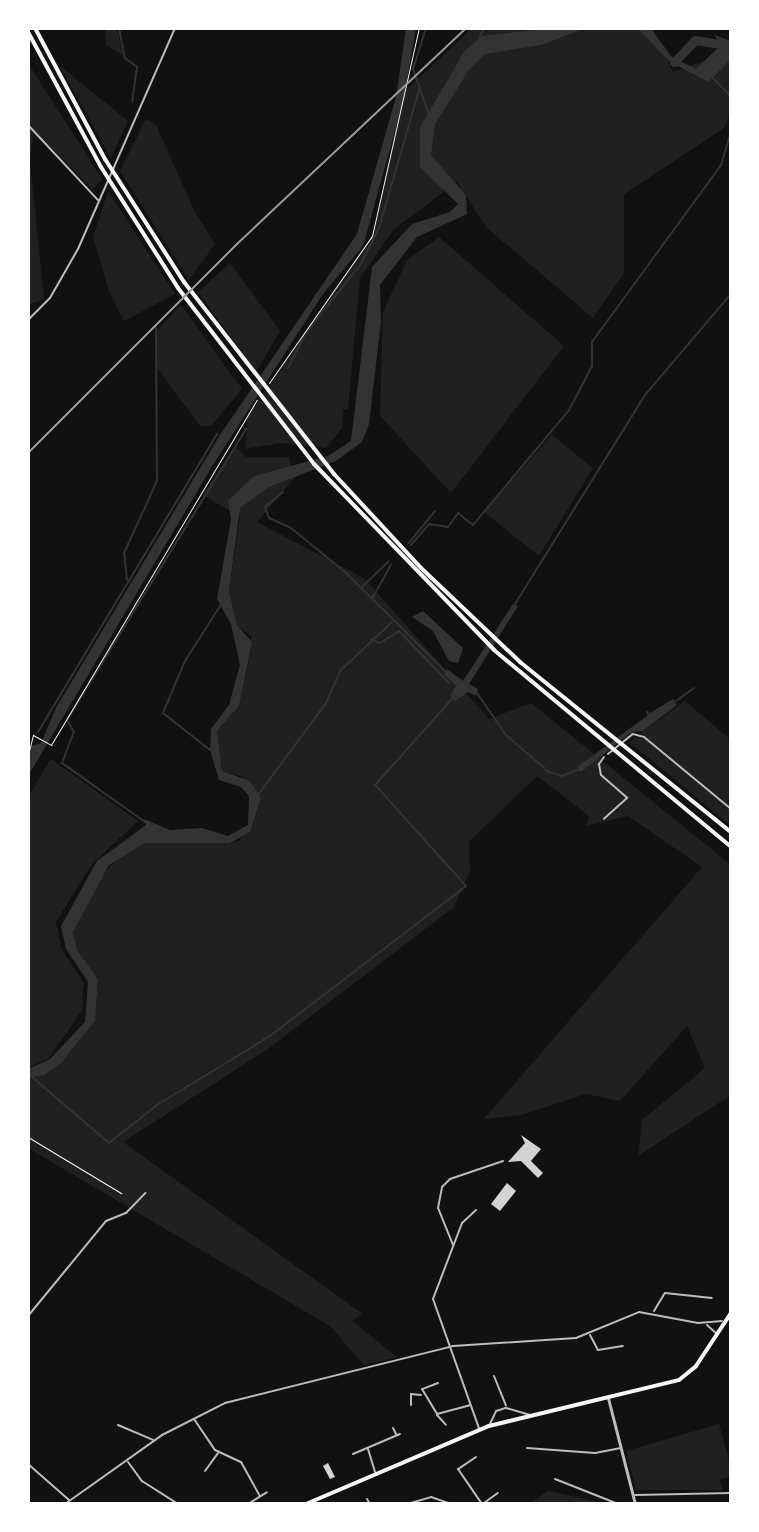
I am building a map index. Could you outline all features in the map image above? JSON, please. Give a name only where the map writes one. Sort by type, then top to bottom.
[{"type":"main road","points":[[35,28],[105,159],[184,282],[267,394],[334,474],[499,643],[611,739],[731,832]]},
{"type":"main road","points":[[28,32],[115,191],[178,288],[248,384],[326,478],[483,640],[617,755],[731,847]]},
{"type":"main road","points":[[306,1504],[480,1429],[683,1378],[731,1313]]},
{"type":"street","points":[[28,320],[38,312],[78,249],[175,28]]},
{"type":"street","points":[[28,125],[87,194],[99,201]]},
{"type":"street","points":[[608,754],[633,734],[644,737],[731,809]]},
{"type":"street","points":[[604,757],[599,764],[601,775],[627,798],[604,819]]},
{"type":"street","points":[[453,1246],[438,1208],[442,1187],[450,1179],[503,1161]]},
{"type":"street","points":[[28,1316],[106,1221],[126,1213],[145,1193]]},
{"type":"street","points":[[476,1210],[468,1212],[433,1299],[453,1346],[480,1429]]},
{"type":"street","points":[[655,1312],[664,1291],[712,1298]]},
{"type":"street","points":[[65,1504],[154,1441],[225,1403],[453,1346],[560,1342],[589,1334],[630,1314],[655,1312],[706,1324],[726,1320]]},
{"type":"street","points":[[706,1324],[717,1334]]},
{"type":"street","points":[[589,1334],[598,1350],[623,1346]]},
{"type":"street","points":[[494,1376],[506,1408]]},
{"type":"street","points":[[422,1396],[427,1384],[438,1383]]},
{"type":"street","points":[[411,1405],[411,1394],[422,1396],[446,1425]]},
{"type":"street","points":[[608,1398],[635,1504]]},
{"type":"street","points":[[437,1414],[471,1405]]},
{"type":"street","points":[[489,1426],[496,1411],[506,1408],[532,1416]]},
{"type":"street","points":[[194,1418],[219,1451],[241,1462],[260,1496]]},
{"type":"street","points":[[118,1425],[154,1441]]},
{"type":"street","points":[[353,1454],[398,1435],[393,1428]]},
{"type":"street","points":[[537,1440],[539,1445]]},
{"type":"street","points":[[527,1448],[539,1445],[595,1453],[621,1448]]},
{"type":"street","points":[[368,1449],[376,1473]]},
{"type":"street","points":[[205,1471],[210,1469],[219,1451]]},
{"type":"street","points":[[476,1457],[458,1469],[482,1504],[498,1493]]},
{"type":"street","points":[[127,1461],[142,1481],[178,1504]]},
{"type":"street","points":[[28,1464],[69,1500]]},
{"type":"street","points":[[555,1479],[618,1504]]},
{"type":"street","points":[[248,1504],[267,1492]]},
{"type":"street","points":[[634,1495],[731,1493]]},
{"type":"street","points":[[407,1504],[431,1497],[451,1504]]},
{"type":"street","points":[[367,1499],[370,1504]]},
{"type":"path","points":[[266,386],[372,236],[419,28]]},
{"type":"path","points":[[28,755],[36,736],[51,745],[255,404]]},
{"type":"path","points":[[28,1137],[121,1193]]},
{"type":"shaded area","points":[[105,28],[117,28],[123,55],[106,46]]},
{"type":"shaded area","points":[[406,28],[416,28],[403,102],[363,246],[323,294],[213,465],[28,776],[31,746],[41,743],[56,708],[220,435],[357,234],[396,97]]},
{"type":"shaded area","points":[[472,28],[653,28],[673,72],[731,52],[731,112],[724,128],[624,194],[624,273],[593,318],[486,227],[457,182],[394,229],[360,278],[348,409],[343,409],[342,428],[326,448],[280,443],[245,449],[248,416],[372,236],[405,91]]},
{"type":"shaded area","points":[[550,28],[586,28],[541,45],[485,54],[469,70],[435,124],[431,155],[466,195],[467,214],[417,237],[380,285],[381,321],[369,424],[362,442],[336,461],[269,487],[240,508],[229,591],[237,625],[252,642],[239,706],[217,731],[222,771],[250,781],[261,798],[250,832],[230,843],[145,843],[109,865],[73,932],[77,950],[98,979],[95,1021],[62,1062],[45,1075],[28,1078],[28,1069],[50,1059],[85,1022],[88,982],[66,949],[61,926],[97,861],[146,825],[144,819],[170,830],[202,828],[228,836],[248,825],[249,796],[241,787],[219,780],[210,750],[211,729],[229,705],[240,665],[231,624],[217,599],[231,519],[228,501],[254,476],[328,456],[351,441],[372,267],[412,224],[450,212],[458,204],[420,167],[420,127],[464,52],[482,36]]},
{"type":"shaded area","points":[[637,28],[650,28],[672,57],[696,69],[721,45],[714,35],[731,41],[729,61],[708,82],[669,61]]},
{"type":"shaded area","points":[[28,63],[102,179],[93,190],[34,130],[30,161],[44,299],[28,305]]},
{"type":"shaded area","points":[[59,65],[128,121],[111,158]]},
{"type":"shaded area","points":[[146,119],[156,125],[195,212],[215,244],[189,280],[120,171]]},
{"type":"shaded area","points":[[108,191],[175,294],[124,321],[109,291],[93,237]]},
{"type":"shaded area","points":[[439,237],[564,346],[451,493],[380,416],[383,312],[407,260]]},
{"type":"shaded area","points":[[230,263],[280,331],[256,372],[198,292]]},
{"type":"shaded area","points":[[181,305],[242,389],[211,426],[200,426],[156,366],[156,331]]},
{"type":"shaded area","points":[[552,435],[593,468],[539,556],[484,512]]},
{"type":"shaded area","points":[[235,446],[246,457],[289,457],[295,477],[257,522],[365,579],[489,719],[531,703],[731,865],[731,1095],[638,1156],[642,1120],[705,1068],[687,1026],[620,1101],[586,1094],[521,1115],[484,1119],[702,867],[628,816],[586,826],[589,816],[537,776],[469,842],[470,871],[454,907],[268,1049],[123,1142],[363,1314],[352,1321],[397,1357],[364,1365],[330,1326],[28,1148],[28,1078],[45,1075],[62,1062],[95,1021],[98,979],[77,950],[73,932],[96,881],[128,849],[145,843],[230,843],[240,840],[256,815],[261,798],[243,777],[222,771],[217,731],[239,706],[251,650],[251,636],[237,625],[229,591],[240,517],[203,495]]},
{"type":"shaded area","points":[[513,604],[518,606],[469,684],[478,689],[476,696],[468,692],[455,701],[450,696],[456,686],[444,674],[447,669],[463,681]]},
{"type":"shaded area","points":[[423,611],[463,648],[458,663],[449,661],[433,631],[412,617]]},
{"type":"shaded area","points":[[673,699],[677,705],[643,731],[632,732],[581,772],[577,767],[647,716],[646,710],[650,713]]},
{"type":"shaded area","points":[[685,701],[731,740],[731,826],[629,742]]},
{"type":"shaded area","points":[[51,759],[138,821],[91,865],[56,922],[62,950],[83,982],[83,1009],[49,1058],[28,1068],[28,797]]},
{"type":"shaded area","points":[[719,1424],[731,1467],[731,1476],[720,1480],[723,1490],[636,1490],[626,1451]]},
{"type":"shaded area","points":[[548,1491],[608,1504],[530,1504]]},
{"type":"building","points":[[521,1135],[541,1149],[531,1161],[543,1173],[538,1178],[521,1161],[508,1162],[525,1143]]},
{"type":"building","points":[[507,1183],[516,1191],[500,1211],[491,1204]]},
{"type":"building","points":[[328,1463],[335,1477],[330,1479],[323,1466]]},
{"type":"waterway","points":[[119,28],[125,58],[137,67],[132,101]]},
{"type":"waterway","points":[[426,28],[413,69],[428,112]]},
{"type":"waterway","points":[[477,42],[484,28]]},
{"type":"waterway","points":[[674,62],[695,40],[731,46]]},
{"type":"waterway","points":[[712,77],[731,97]]},
{"type":"waterway","points":[[288,368],[305,334],[360,265],[379,228],[420,87]]},
{"type":"waterway","points":[[411,545],[429,524],[448,527],[458,513],[473,525],[569,410],[592,366],[592,342],[721,165],[731,133]]},
{"type":"waterway","points":[[515,604],[645,395],[731,294]]},
{"type":"waterway","points":[[127,580],[124,553],[157,481],[156,327]]},
{"type":"waterway","points":[[145,822],[62,763],[74,732],[67,720],[246,429]]},
{"type":"waterway","points":[[38,732],[217,434]]},
{"type":"waterway","points":[[283,492],[265,507],[269,518],[291,528],[345,572],[446,672]]},
{"type":"waterway","points":[[409,543],[435,511]]},
{"type":"waterway","points":[[362,587],[389,561]]},
{"type":"waterway","points":[[372,599],[391,565]]},
{"type":"waterway","points":[[210,750],[163,713],[185,661],[222,603]]},
{"type":"waterway","points":[[258,795],[326,703],[341,670],[392,622]]},
{"type":"waterway","points":[[371,639],[380,643],[399,631],[449,683]]},
{"type":"waterway","points":[[676,701],[694,688]]},
{"type":"waterway","points":[[477,693],[506,735],[549,772],[562,776],[579,769]]},
{"type":"waterway","points":[[32,1077],[109,1143],[157,1105],[270,1036],[466,886],[375,785],[452,699]]},
{"type":"railway","points":[[28,453],[237,244],[466,28]]}]
